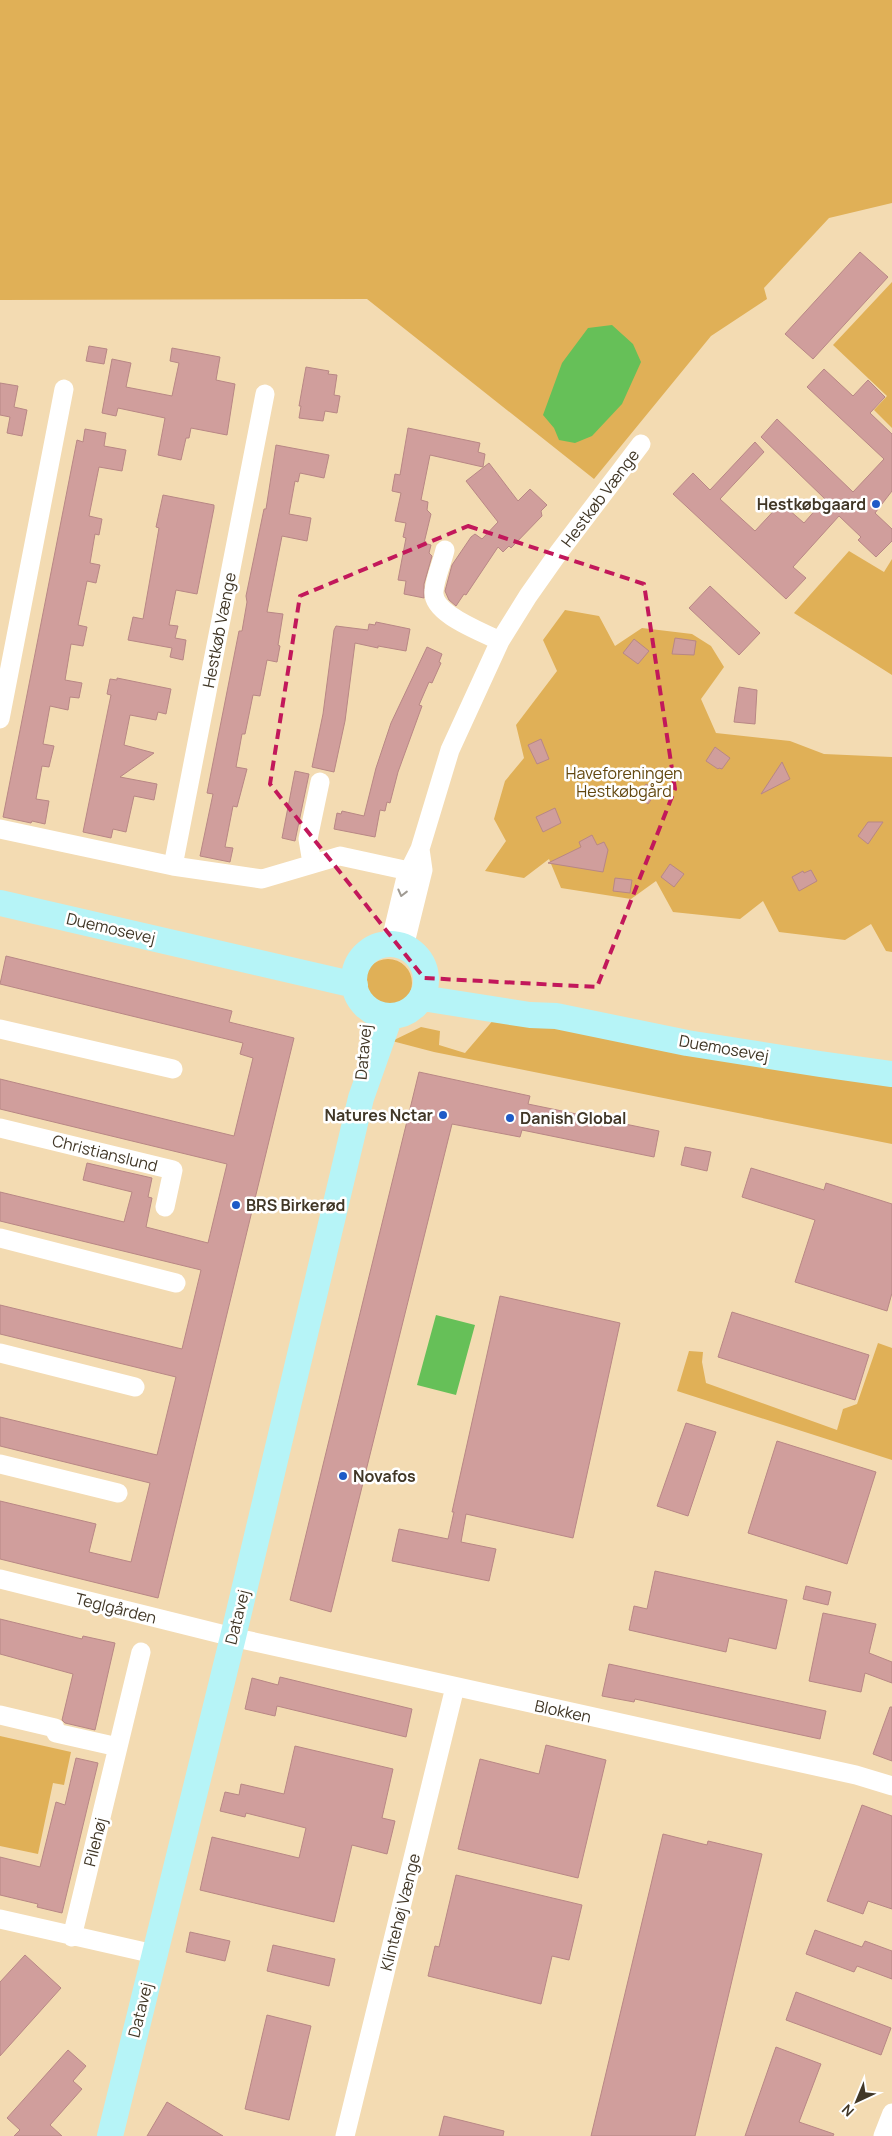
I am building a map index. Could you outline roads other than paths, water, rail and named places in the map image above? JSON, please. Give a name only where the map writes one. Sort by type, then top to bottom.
[{"type":"street","points":[[0,719],[64,389]]},
{"type":"street","name":"Hestkøb Vænge","points":[[174,866],[265,394]]},
{"type":"street","name":"Hestkøb Vænge","points":[[397,945],[409,870],[420,848],[450,750],[500,641],[554,560],[641,444]]},
{"type":"street","points":[[445,550],[433,593],[438,605],[446,614],[500,641]]},
{"type":"street","points":[[312,863],[308,839],[320,782]]},
{"type":"street","points":[[0,830],[174,866],[262,879],[340,856],[409,870]]},
{"type":"street","name":"Hestkøb Vænge","points":[[397,945],[423,870],[420,848]]},
{"type":"street","name":"Duemosevej","points":[[0,904],[229,955],[240,951],[359,986]]},
{"type":"street","points":[[397,945],[420,959],[424,988],[417,1004],[405,1013],[390,1016],[381,1015],[359,986],[368,952],[378,946],[397,945]]},
{"type":"street","name":"Duemosevej","points":[[424,988],[444,985],[534,1006],[556,1016],[697,1044],[892,1074]]},
{"type":"street","name":"Datavej","points":[[359,986],[366,1032],[360,1082],[361,1098]]},
{"type":"street","name":"Datavej","points":[[110,2136],[361,1098],[390,1016]]},
{"type":"street","points":[[0,1029],[173,1069]]},
{"type":"street","name":"Christianslund","points":[[0,1128],[173,1170],[165,1207]]},
{"type":"street","points":[[0,1238],[176,1284]]},
{"type":"street","points":[[0,1353],[135,1386]]},
{"type":"street","points":[[0,1464],[118,1493]]},
{"type":"street","name":"Teglgården","points":[[0,1579],[232,1637]]},
{"type":"street","name":"Blokken","points":[[232,1637],[856,1775],[892,1786]]},
{"type":"street","name":"Pilehøj","points":[[72,1937],[141,1652]]},
{"type":"street","name":"Klintehøj Vænge","points":[[345,2136],[455,1687]]},
{"type":"street","points":[[0,1715],[55,1728],[56,1733],[118,1747]]},
{"type":"street","points":[[0,1919],[72,1937],[154,1954]]},
{"type":"street","points":[[883,2136],[892,2113]]},
{"type":"place","name":"Hestkøbgaard","points":[[876,504]]},
{"type":"place","name":"Natures Nctar","points":[[443,1115]]},
{"type":"place","name":"Danish Global","points":[[510,1118]]},
{"type":"place","name":"BRS Birkerød","points":[[236,1205]]},
{"type":"place","name":"Novafos","points":[[343,1476]]},
{"type":"park label","name":"Haveforeningen Hestkøbgård","points":[[624,782]]}]
